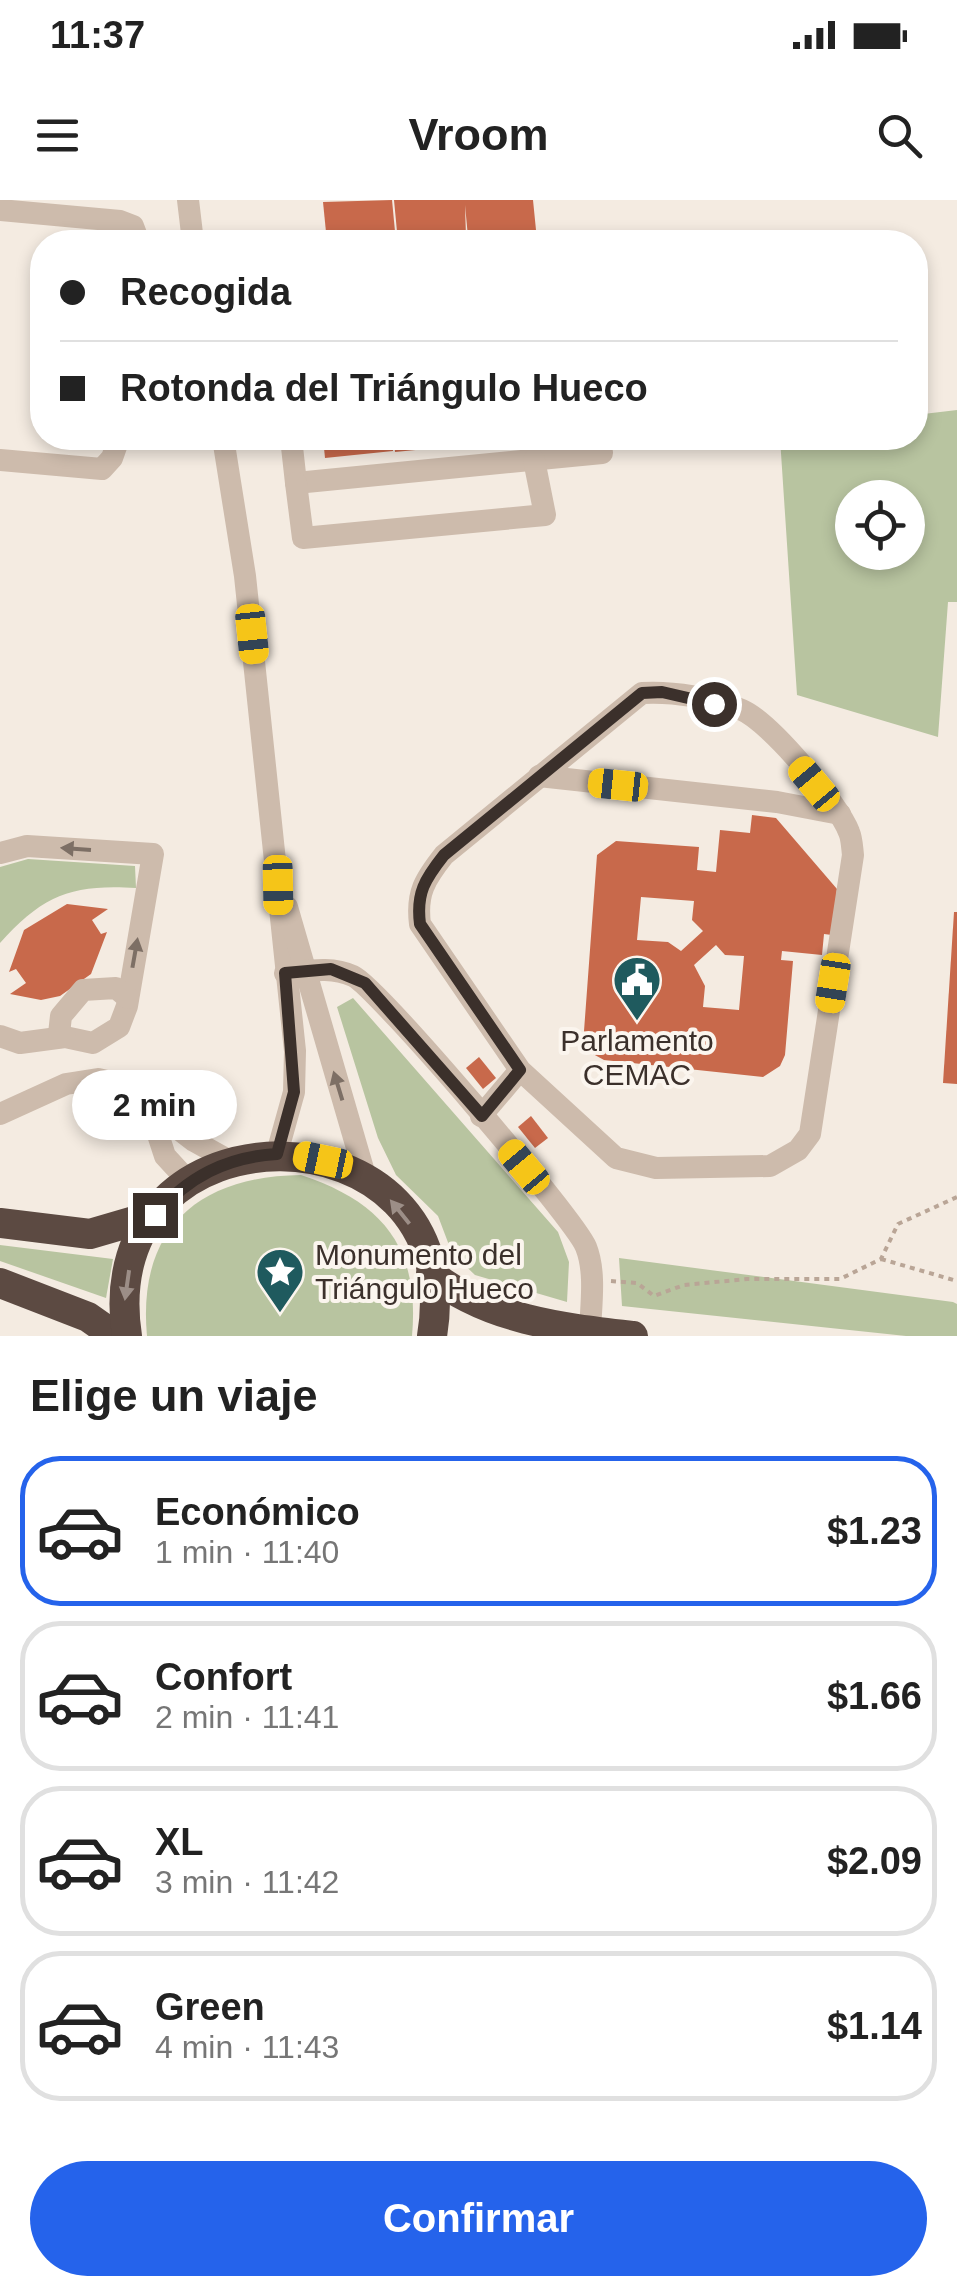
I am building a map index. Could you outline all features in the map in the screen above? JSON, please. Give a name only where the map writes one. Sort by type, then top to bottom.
[{"type":"highway","points":[[127,1336],[124,1290],[130,1264],[155,1215],[188,1182],[230,1161],[277,1154],[323,1160],[366,1179],[408,1220],[432,1274],[432,1336]]},
{"type":"highway","points":[[0,1223],[90,1234],[155,1215]]},
{"type":"highway","points":[[432,1274],[454,1292],[512,1316],[633,1336]]},
{"type":"highway","points":[[0,1283],[88,1317],[116,1336]]},
{"type":"street","points":[[188,200],[192,230]]},
{"type":"street","points":[[0,210],[120,221],[134,230]]},
{"type":"street","points":[[0,460],[102,469],[115,450]]},
{"type":"street","points":[[225,450],[245,576],[278,885],[296,972],[366,1179]]},
{"type":"street","points":[[293,450],[303,538],[545,515],[534,460]]},
{"type":"street","points":[[296,483],[602,453],[602,450]]},
{"type":"street","points":[[662,692],[741,709],[764,724],[840,814],[851,835],[852,855],[810,1134],[798,1150],[770,1166],[656,1168],[616,1158],[520,1070],[420,924],[418,903],[422,883],[444,855],[538,776],[642,693],[662,692]]},
{"type":"street","points":[[538,776],[776,802],[840,814]]},
{"type":"street","points":[[0,853],[26,846],[153,854],[128,998],[120,1027],[107,1038],[84,1043],[59,1034],[62,1016],[83,990],[106,986],[123,991],[128,998]]},
{"type":"street","points":[[296,972],[331,969],[365,983],[568,1218],[586,1248],[591,1279],[590,1331]]},
{"type":"street","points":[[277,1154],[294,1092],[296,972]]},
{"type":"street","points":[[0,1036],[20,1043],[64,1037]]},
{"type":"street","points":[[482,1116],[520,1070]]},
{"type":"street","points":[[0,1114],[66,1084],[98,1079],[120,1084],[230,1161]]},
{"type":"street","points":[[149,1107],[165,1156],[188,1182]]},
{"type":"path","points":[[591,1279],[637,1283],[654,1296],[684,1286],[747,1280],[840,1279],[881,1259],[898,1224],[957,1197]]},
{"type":"path","points":[[881,1259],[957,1281]]},
{"type":"green space","points":[[957,410],[957,602],[948,602],[938,737],[797,695],[781,450],[928,450],[928,413]]},
{"type":"green space","points":[[28,859],[135,866],[136,888],[94,888],[60,896],[30,914],[0,943],[0,867]]},
{"type":"green space","points":[[353,998],[558,1232],[569,1262],[567,1302],[475,1275],[452,1253],[438,1216],[396,1175],[378,1138],[337,1007]]},
{"type":"green space","points":[[301,1175],[354,1199],[390,1233],[410,1278],[412,1336],[147,1336],[152,1266],[164,1238],[182,1216],[204,1198],[232,1186]]},
{"type":"green space","points":[[0,1245],[113,1259],[106,1298],[0,1261]]},
{"type":"green space","points":[[619,1258],[953,1302],[957,1304],[957,1336],[906,1336],[622,1306]]},
{"type":"building","points":[[392,200],[395,230],[326,230],[323,202]]},
{"type":"building","points":[[394,200],[533,200],[536,230],[467,230],[465,205],[466,230],[397,230]]},
{"type":"building","points":[[324,450],[393,450],[393,451],[325,458]]},
{"type":"building","points":[[752,815],[776,818],[837,889],[832,935],[824,934],[822,955],[782,951],[781,960],[793,961],[785,1055],[780,1066],[763,1077],[604,1060],[593,1054],[584,1031],[597,855],[616,841],[699,847],[697,870],[716,872],[720,830],[750,833]],"holes":[[[641,897],[694,901],[692,920],[703,931],[681,951],[668,942],[637,940]],[[716,945],[725,955],[744,956],[739,1010],[703,1007],[705,986],[694,965]]]},
{"type":"building","points":[[67,904],[108,909],[92,920],[101,934],[107,932],[91,974],[60,996],[41,1000],[10,994],[26,983],[16,969],[9,972],[24,930]]},
{"type":"building","points":[[957,912],[957,1084],[943,1083]]},
{"type":"building","points":[[479,1057],[496,1078],[483,1089],[466,1068]]},
{"type":"building","points":[[531,1116],[548,1138],[535,1148],[518,1127]]},
{"type":"place","name":"Parlamento CEMAC","points":[[637,1022]]},
{"type":"place","name":"Monumento del Triángulo Hueco","points":[[280,1314]]},
{"type":"route","points":[[155,1215],[188,1182],[208,1170],[253,1155],[277,1154],[294,1092],[296,1068],[285,973],[331,969],[365,983],[482,1116],[520,1070],[420,924],[418,903],[422,883],[444,855],[642,693],[662,692],[714,704]]}]
